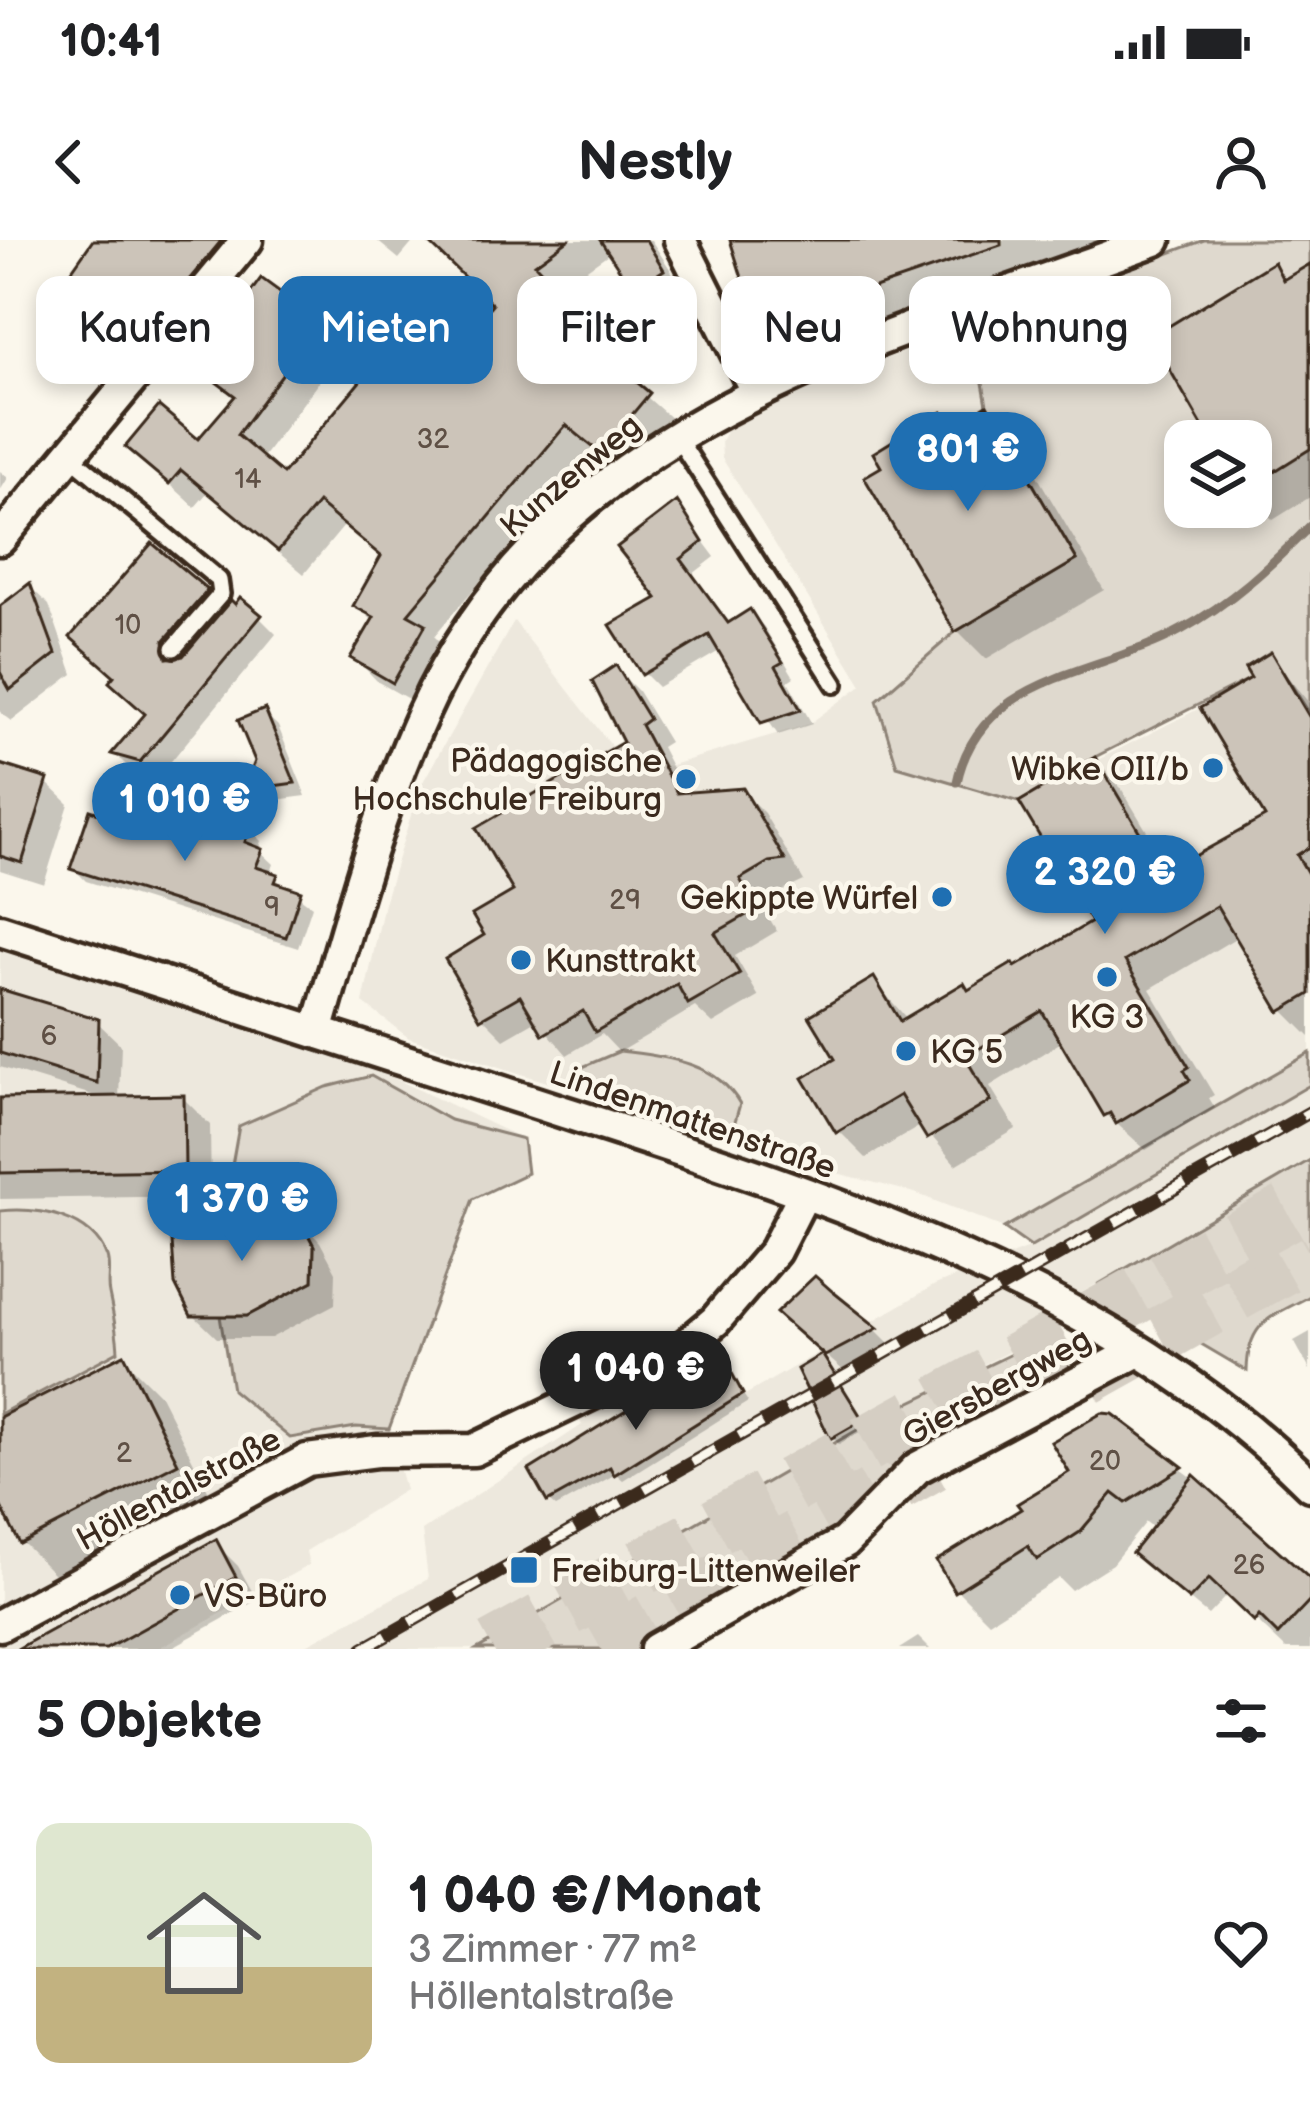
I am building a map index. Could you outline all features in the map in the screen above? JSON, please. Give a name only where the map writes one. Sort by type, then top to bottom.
[{"type":"street","points":[[0,539],[247,240]]},
{"type":"street","points":[[680,240],[755,389]]},
{"type":"street","name":"Kunzenweg","points":[[316,1032],[378,824],[424,710],[458,648],[509,575],[582,505],[675,435],[755,389],[1155,240]]},
{"type":"street","name":"Lindenmattenstraße","points":[[0,930],[805,1193],[1010,1282],[1138,1351],[1261,1436],[1310,1485]]},
{"type":"street","name":"Höllentalstraße","points":[[0,1625],[307,1460],[377,1451],[474,1450],[678,1352],[716,1321],[775,1251],[805,1193]]},
{"type":"street","name":"Giersbergweg","points":[[656,1649],[845,1542],[917,1468],[1138,1351]]},
{"type":"lane","name":"Kunzenweg","points":[[675,435],[835,684]]},
{"type":"lane","points":[[69,455],[219,580],[221,594],[174,648]]},
{"type":"shaded area","points":[[1204,240],[1310,240],[1310,714],[1270,652],[1245,668],[1251,678],[1095,757],[1070,772],[1075,781],[1050,796],[1044,787],[1019,802],[897,766],[877,700],[955,632],[1077,560],[987,405],[983,384],[1171,384],[1171,276],[1108,276]]},
{"type":"shaded area","name":"Pädagogische Hochschule Freiburg","points":[[909,350],[909,384],[983,384],[987,405],[1077,560],[897,765],[937,776],[1044,787],[1200,708],[1250,678],[1245,668],[1271,652],[1310,714],[1310,1053],[1004,1228],[915,1193],[817,1168],[409,1038],[363,1003],[384,903],[419,789],[514,621],[635,776],[809,724],[862,685],[722,458],[721,441],[729,426],[819,384],[885,384],[885,359]]},
{"type":"shaded area","points":[[0,948],[379,1071],[523,1139],[527,1173],[473,1199],[389,1429],[405,1490],[306,1551],[309,1565],[157,1649],[0,1649]]},
{"type":"shaded area","points":[[620,1051],[688,1064],[717,1078],[740,1104],[731,1135],[571,1082],[580,1068]]},
{"type":"shaded area","points":[[1310,1053],[1310,1085],[1031,1247],[1004,1228]]},
{"type":"shaded area","points":[[371,1076],[450,1120],[523,1139],[527,1173],[473,1199],[389,1429],[356,1427],[290,1438],[232,1390],[220,1316],[247,1316],[313,1281],[314,1246],[298,1215],[223,1216],[239,1126],[327,1087]]},
{"type":"shaded area","points":[[1310,1085],[1310,1160],[1009,1335],[1018,1347],[878,1418],[477,1649],[299,1649],[428,1579],[422,1531],[582,1425],[575,1412],[690,1350],[721,1409],[935,1285],[1031,1247]]},
{"type":"shaded area","points":[[1310,1160],[1310,1296],[1273,1316],[1257,1331],[1247,1371],[1099,1284]]},
{"type":"shaded area","points":[[0,1211],[62,1217],[100,1243],[108,1262],[118,1351],[0,1414]]},
{"type":"shaded area","points":[[1032,1344],[1069,1367],[909,1459],[835,1534],[634,1649],[477,1649],[878,1418]]},
{"type":"building","points":[[93,240],[222,240],[192,276],[79,276],[72,270]]},
{"type":"building","points":[[426,240],[568,240],[535,264],[546,276],[517,276],[517,384],[639,384],[650,393],[600,453],[566,425],[408,614],[426,624],[393,683],[350,658],[374,617],[353,606],[381,556],[318,503],[278,551],[181,470],[169,484],[125,447],[159,406],[198,439],[235,396],[219,384],[254,384],[254,288],[261,278],[278,290],[278,380],[237,435],[283,474],[358,384],[493,384],[493,276],[463,276]]},
{"type":"building","points":[[600,240],[646,240],[664,270],[655,276],[624,276]]},
{"type":"building","points":[[730,240],[1001,240],[1001,245],[885,285],[885,276],[741,276]]},
{"type":"building","points":[[1274,262],[1283,280],[1310,264],[1310,449],[1272,473],[1272,420],[1199,420],[1171,372],[1171,325]]},
{"type":"building","points":[[987,405],[1077,560],[955,632],[864,477],[881,467],[873,453],[920,424],[942,412],[950,427]]},
{"type":"building","points":[[677,501],[703,542],[681,559],[728,623],[750,609],[783,662],[776,666],[801,710],[761,723],[709,635],[642,675],[610,625],[657,598],[617,547]]},
{"type":"building","points":[[152,543],[208,590],[164,641],[167,658],[183,656],[231,600],[235,604],[240,597],[262,615],[140,762],[111,754],[145,714],[109,682],[114,676],[70,637]]},
{"type":"building","points":[[30,583],[56,654],[10,690],[0,672],[0,606]]},
{"type":"building","points":[[1271,652],[1310,718],[1310,847],[1297,855],[1310,877],[1310,994],[1280,1012],[1217,906],[1125,961],[1189,1067],[1184,1070],[1190,1080],[1116,1124],[1110,1113],[1104,1116],[1042,1011],[965,1057],[991,1101],[927,1139],[900,1095],[836,1133],[803,1078],[835,1059],[809,1016],[874,977],[900,1021],[964,983],[968,990],[1013,963],[1015,967],[1091,922],[1019,802],[1095,757],[1164,873],[1265,817],[1200,708],[1251,678],[1245,668]]},
{"type":"building","points":[[616,665],[649,719],[641,725],[677,793],[743,788],[785,860],[769,862],[740,879],[757,909],[715,933],[740,974],[688,1004],[677,984],[595,1032],[583,1011],[543,1035],[520,996],[480,1019],[445,959],[484,935],[472,915],[513,891],[476,828],[623,742],[592,681]]},
{"type":"building","points":[[265,709],[295,783],[244,790],[255,761],[238,720]]},
{"type":"building","points":[[0,764],[48,779],[22,863],[0,856]]},
{"type":"building","points":[[133,782],[162,791],[153,820],[213,839],[222,815],[251,826],[245,842],[263,849],[256,867],[278,874],[275,882],[301,891],[286,937],[70,869],[90,810],[121,820]]},
{"type":"building","points":[[0,989],[99,1019],[97,1083],[0,1053]]},
{"type":"building","points":[[184,1095],[185,1170],[0,1173],[0,1098]]},
{"type":"building","points":[[298,1215],[314,1246],[313,1281],[247,1316],[191,1316],[175,1284],[172,1241],[223,1216]]},
{"type":"building","points":[[815,1276],[878,1328],[825,1356],[776,1313]]},
{"type":"building","points":[[124,1354],[178,1463],[20,1544],[0,1505],[0,1417]]},
{"type":"building","points":[[822,1354],[863,1420],[830,1439],[797,1369]]},
{"type":"building","points":[[726,1362],[743,1394],[614,1475],[610,1467],[547,1502],[529,1470],[634,1405],[638,1411]]},
{"type":"building","points":[[1102,1413],[1113,1414],[1183,1467],[1126,1503],[1113,1493],[1080,1532],[1037,1560],[1028,1546],[955,1592],[936,1561],[1021,1509],[1017,1504],[1069,1472],[1051,1442]]},
{"type":"building","points":[[1194,1475],[1310,1579],[1310,1601],[1278,1635],[1259,1616],[1254,1622],[1209,1579],[1189,1600],[1132,1553]]},
{"type":"building","points":[[216,1539],[236,1577],[106,1649],[17,1649]]},
{"type":"waterway","points":[[957,782],[970,746],[990,719],[1017,698],[1181,630],[1249,583],[1310,526]]},
{"type":"tunnel","points":[[493,1649],[1310,1200]]},
{"type":"tunnel","points":[[1086,1377],[1310,1251]]},
{"type":"tunnel","points":[[601,1649],[932,1463]]},
{"type":"railway","points":[[363,1649],[1310,1112]]},
{"type":"place","name":"Wibke OII/b","points":[[1213,768]]},
{"type":"place","name":"Pädagogische Hochschule Freiburg","points":[[686,779]]},
{"type":"place","name":"Gekippte Würfel","points":[[942,897]]},
{"type":"place","name":"Kunsttrakt","points":[[521,960]]},
{"type":"place","name":"KG 3","points":[[1107,977]]},
{"type":"place","name":"KG 5","points":[[906,1051]]},
{"type":"place","name":"Freiburg-Littenweiler","points":[[524,1570]]},
{"type":"place","name":"VS-Büro","points":[[180,1595]]}]
